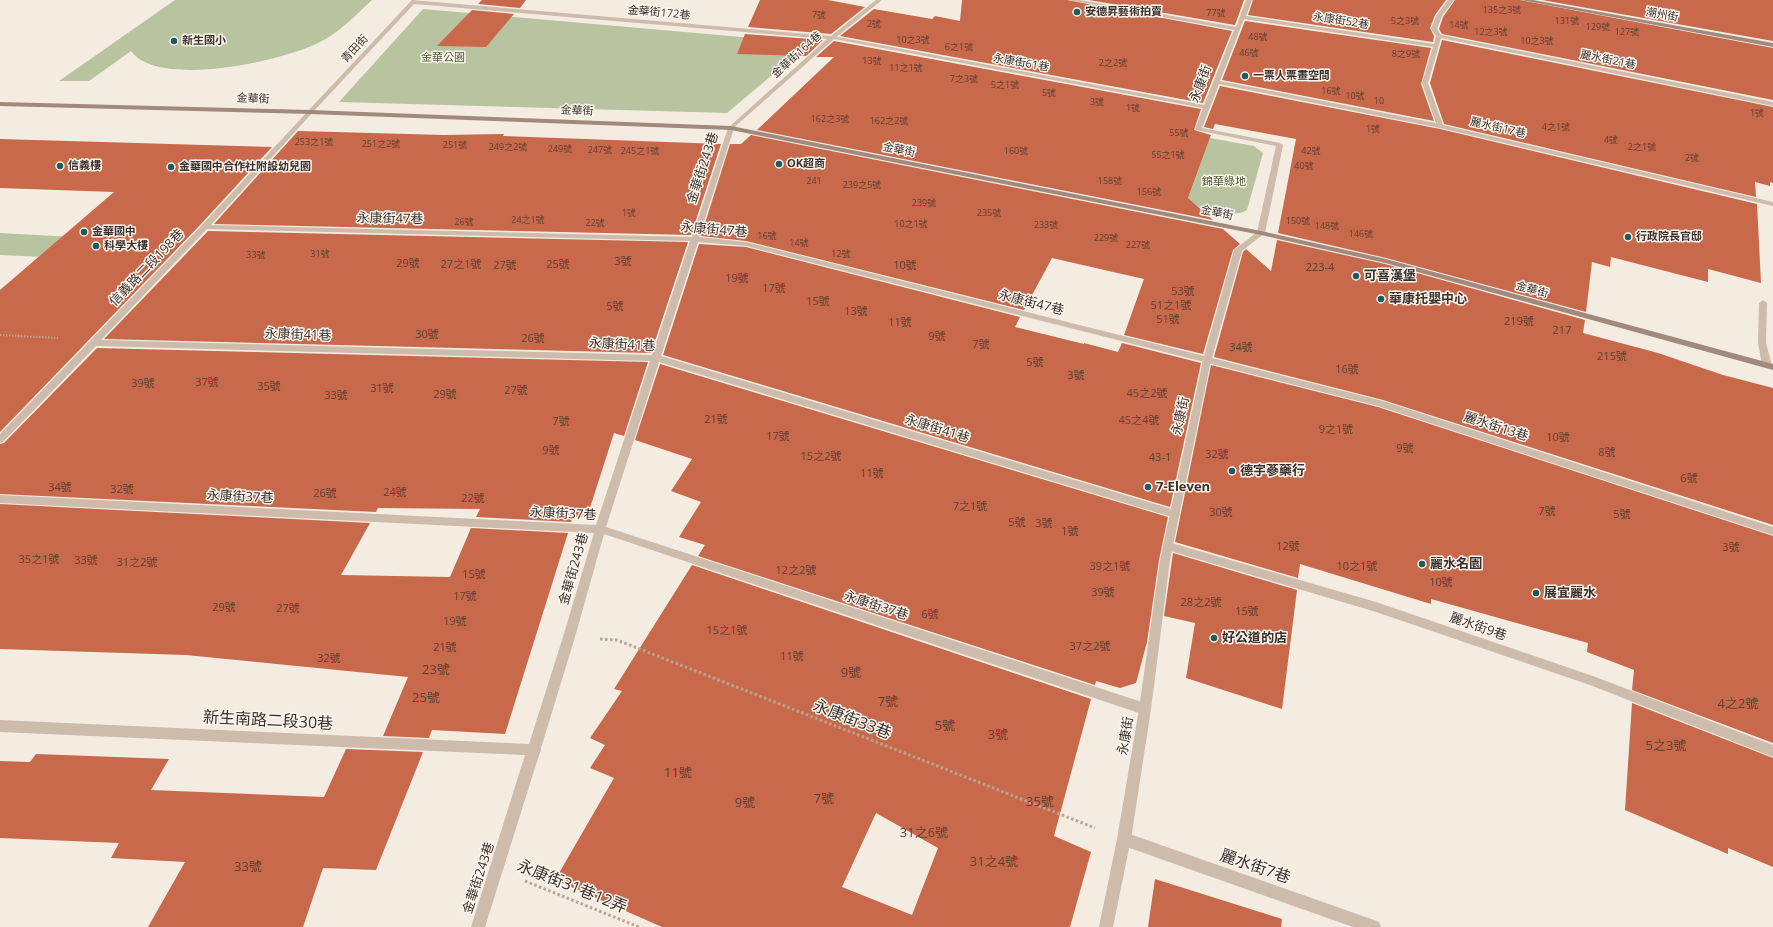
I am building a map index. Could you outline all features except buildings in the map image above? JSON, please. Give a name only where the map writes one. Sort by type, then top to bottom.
[{"type":"street","name":"金華街164巷","points":[[731,128],[832,38],[879,0]]},
{"type":"street","points":[[1071,0],[1238,29]]},
{"type":"street","name":"永康街","points":[[1106,927],[1124,839],[1145,709],[1168,546],[1207,360],[1238,250],[1261,233],[1280,145],[1198,129],[1249,0]]},
{"type":"street","points":[[1440,126],[1425,84],[1439,36],[1434,29],[1439,16],[1451,0]]},
{"type":"street","name":"潮州街","points":[[1524,0],[1773,45]]},
{"type":"street","name":"金華街172巷","points":[[413,1],[832,38]]},
{"type":"street","name":"青田街","points":[[310,112],[413,1]]},
{"type":"street","name":"永康街52巷","points":[[1242,17],[1436,46]]},
{"type":"street","name":"麗水街21巷","points":[[1439,36],[1773,104]]},
{"type":"street","name":"永康街61巷","points":[[832,38],[1207,107]]},
{"type":"street","name":"麗水街17巷","points":[[1217,82],[1440,126],[1773,204]]},
{"type":"street","name":"金華街","points":[[0,104],[310,112],[731,128],[1261,233],[1386,261],[1770,366]]},
{"type":"street","name":"信義路二段198巷","points":[[0,440],[205,227],[310,112]]},
{"type":"street","name":"金華街243巷","points":[[478,927],[570,637],[600,529],[731,128]]},
{"type":"street","name":"永康街47巷","points":[[205,227],[696,239],[746,244],[1207,360]]},
{"type":"street","points":[[1763,303],[1762,343],[1770,366]]},
{"type":"street","name":"永康街41巷","points":[[93,343],[656,358],[1175,514]]},
{"type":"street","name":"麗水街13巷","points":[[1207,360],[1380,403],[1773,531]]},
{"type":"street","name":"永康街37巷","points":[[0,499],[600,529],[1145,709]]},
{"type":"street","name":"麗水街9巷","points":[[1168,546],[1376,607],[1593,681],[1773,751]]},
{"type":"street","name":"新生南路二段30巷","points":[[0,726],[535,750]]},
{"type":"street","name":"麗水街7巷","points":[[1124,839],[1374,927]]},
{"type":"path","points":[[0,335],[65,338]]},
{"type":"path","name":"永康街33巷","points":[[570,637],[617,640],[1124,839]]},
{"type":"path","name":"永康街31巷12弄","points":[[497,870],[639,927]]},
{"type":"green space","points":[[175,0],[372,0],[346,24],[326,39],[301,50],[277,57],[221,68],[193,70],[167,68],[145,62],[131,51],[89,81],[59,81]]},
{"type":"green space","name":"金華公園","points":[[423,9],[810,43],[727,113],[339,102]]},
{"type":"green space","name":"錦華綠地","points":[[1210,138],[1254,146],[1263,153],[1247,210],[1243,212],[1224,214],[1206,210],[1196,205],[1188,198]]},
{"type":"green space","points":[[0,233],[110,239],[87,259],[0,255]]},
{"type":"place","name":"安德昇藝術拍賣","points":[[1077,12]]},
{"type":"place","name":"新生國小","points":[[174,41]]},
{"type":"place","name":"一票人票畫空間","points":[[1245,76]]},
{"type":"place","name":"OK超商","points":[[779,164]]},
{"type":"place","name":"信義樓","points":[[60,166]]},
{"type":"place","name":"金華國中合作社附設幼兒園","points":[[171,167]]},
{"type":"place","name":"金華國中","points":[[84,232]]},
{"type":"place","name":"行政院長官邸","points":[[1628,237]]},
{"type":"place","name":"科學大樓","points":[[96,246]]},
{"type":"place","name":"可喜漢堡","points":[[1356,276]]},
{"type":"place","name":"華康托嬰中心","points":[[1381,299]]},
{"type":"place","name":"德宇蔘藥行","points":[[1232,471]]},
{"type":"place","name":"7-Eleven","points":[[1148,487]]},
{"type":"place","name":"麗水名園","points":[[1422,564]]},
{"type":"place","name":"展宜麗水","points":[[1536,593]]},
{"type":"place","name":"好公道的店","points":[[1214,638]]}]
